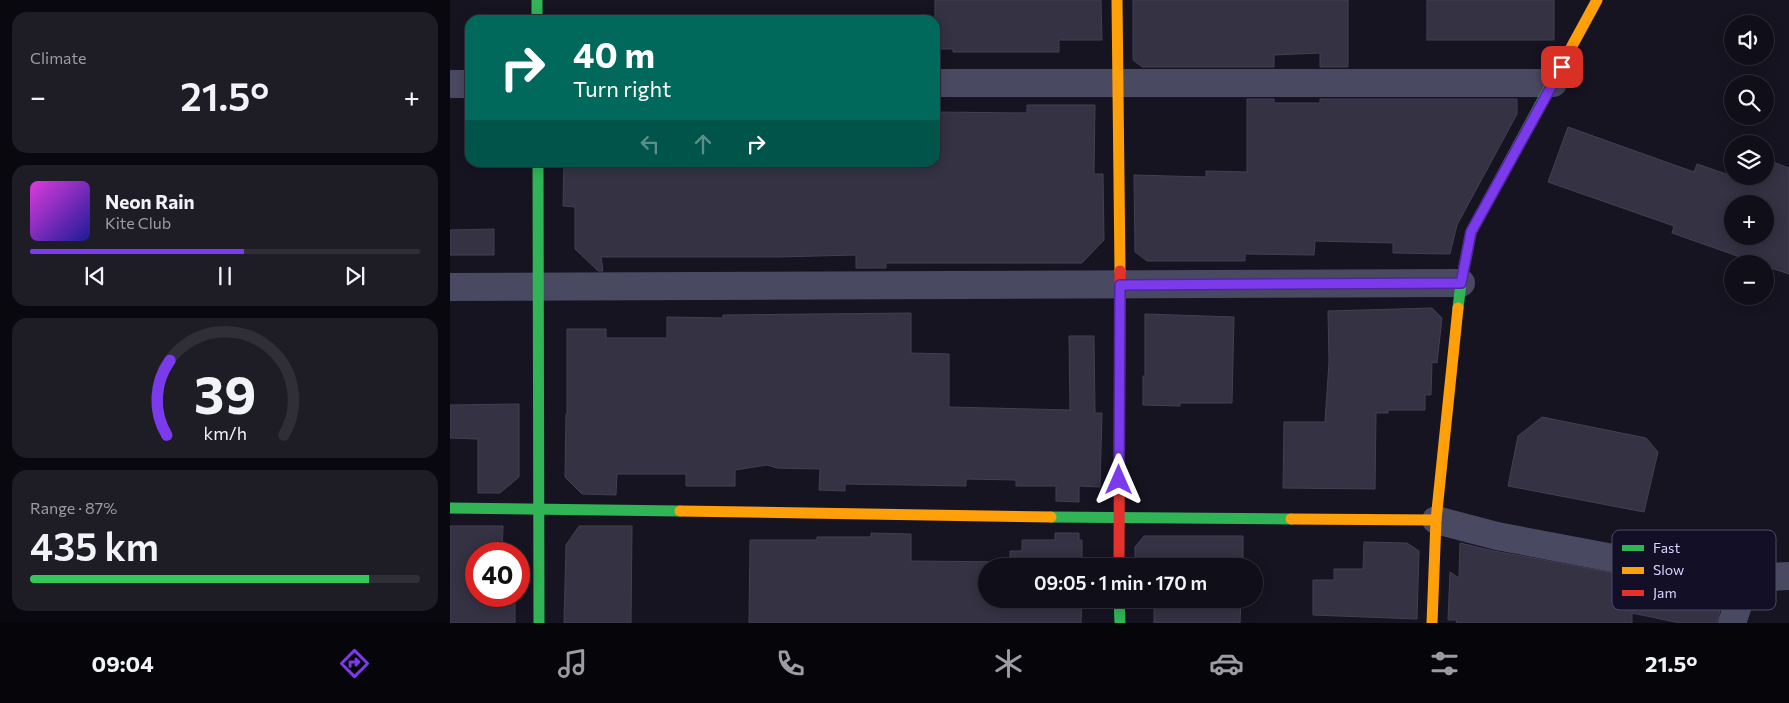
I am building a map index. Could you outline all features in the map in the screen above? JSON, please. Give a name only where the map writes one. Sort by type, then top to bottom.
[{"type":"street","points":[[537,0],[537,15]]},
{"type":"street","points":[[1117,0],[1120,285],[1119,558]]},
{"type":"street","points":[[1432,623],[1436,520],[1461,283],[1471,232],[1597,0]]},
{"type":"street","points":[[940,83],[1552,83]]},
{"type":"street","points":[[450,84],[465,84]]},
{"type":"street","points":[[538,167],[539,623]]},
{"type":"street","points":[[450,287],[1461,283]]},
{"type":"street","points":[[450,508],[1119,518],[1436,520],[1497,536],[1612,558]]},
{"type":"street","points":[[1776,577],[1789,576]]},
{"type":"street","points":[[1120,608],[1120,623]]},
{"type":"street","points":[[1732,623],[1736,610]]},
{"type":"building","points":[[935,0],[1101,0],[1102,40],[1059,40],[1059,52],[953,52],[953,49],[940,49],[940,15],[935,15]]},
{"type":"building","points":[[1133,0],[1348,0],[1348,67],[1320,67],[1320,53],[1274,55],[1274,67],[1142,67],[1133,60]]},
{"type":"building","points":[[1427,0],[1554,0],[1554,40],[1427,40]]},
{"type":"building","points":[[1247,99],[1274,99],[1274,103],[1320,103],[1320,99],[1517,99],[1517,114],[1457,225],[1450,254],[1393,253],[1393,243],[1315,241],[1314,255],[1245,254],[1245,261],[1147,261],[1135,252],[1134,175],[1206,177],[1206,171],[1247,172]]},
{"type":"building","points":[[1027,105],[1095,105],[1094,174],[1103,174],[1104,240],[1082,263],[886,263],[886,268],[856,268],[856,255],[601,257],[603,271],[598,271],[575,249],[575,207],[563,206],[564,167],[940,167],[940,112],[1027,113]]},
{"type":"building","points":[[1568,127],[1694,172],[1697,164],[1724,173],[1724,185],[1774,185],[1774,162],[1789,168],[1789,274],[1774,269],[1774,255],[1734,255],[1672,233],[1674,226],[1548,182]]},
{"type":"building","points":[[494,229],[494,255],[450,255],[450,230]]},
{"type":"building","points":[[1432,308],[1442,318],[1437,363],[1432,362],[1431,395],[1425,395],[1425,410],[1388,410],[1388,413],[1376,413],[1375,489],[1283,488],[1284,422],[1325,422],[1329,362],[1328,311]]},
{"type":"building","points":[[911,313],[911,353],[949,354],[949,407],[1070,410],[1069,336],[1094,336],[1095,413],[1102,413],[1100,487],[1079,486],[1079,502],[1056,501],[1056,486],[1016,486],[1016,480],[966,479],[966,486],[845,484],[845,491],[819,490],[820,469],[777,468],[767,465],[735,470],[735,486],[686,486],[686,474],[617,474],[616,495],[582,494],[565,477],[567,329],[606,329],[606,338],[667,338],[667,317],[723,318],[723,315]]},
{"type":"building","points":[[1145,314],[1234,317],[1232,403],[1180,403],[1180,406],[1143,405]]},
{"type":"building","points":[[519,404],[519,477],[500,493],[478,493],[478,439],[450,438],[450,405]]},
{"type":"building","points":[[1542,417],[1646,438],[1658,452],[1644,512],[1508,486],[1518,436]]},
{"type":"building","points":[[450,526],[503,526],[502,542],[465,542],[465,607],[515,607],[515,623],[450,623]]},
{"type":"building","points":[[579,526],[632,526],[631,623],[564,623],[566,545]]},
{"type":"building","points":[[871,533],[911,534],[911,561],[978,562],[978,608],[1082,608],[1081,623],[749,623],[750,540],[817,540],[817,537],[871,537]]},
{"type":"building","points":[[1055,533],[1079,533],[1079,540],[1082,540],[1082,558],[1010,558],[1010,551],[1022,551],[1022,540],[1055,540]]},
{"type":"building","points":[[1144,536],[1243,536],[1243,558],[1135,558],[1135,547]]},
{"type":"building","points":[[1364,542],[1407,543],[1419,551],[1417,619],[1313,615],[1313,580],[1334,580],[1334,569],[1363,569]]},
{"type":"building","points":[[1460,543],[1612,573],[1612,610],[1720,610],[1717,623],[1680,623],[1632,613],[1632,623],[1456,623],[1457,620],[1448,620],[1450,572],[1459,578]]},
{"type":"building","points":[[1154,608],[1241,608],[1240,623],[1154,623]]},
{"type":"traffic: fast","points":[[537,0],[537,15]]},
{"type":"traffic: fast","points":[[1458,308],[1471,232],[1554,79]]},
{"type":"traffic: fast","points":[[538,167],[539,623]]},
{"type":"traffic: fast","points":[[450,508],[680,511]]},
{"type":"traffic: fast","points":[[1051,517],[1291,519]]},
{"type":"traffic: fast","points":[[1119,608],[1120,623]]},
{"type":"traffic: slow","points":[[1117,0],[1120,271]]},
{"type":"traffic: slow","points":[[1554,79],[1597,0]]},
{"type":"traffic: slow","points":[[1432,623],[1436,520],[1458,308]]},
{"type":"traffic: slow","points":[[680,511],[1051,517]]},
{"type":"traffic: slow","points":[[1291,519],[1436,520]]},
{"type":"traffic: jam","points":[[1119,558],[1120,271]]},
{"type":"route","points":[[1119,480],[1120,285],[1461,283],[1471,232],[1562,67]]}]
